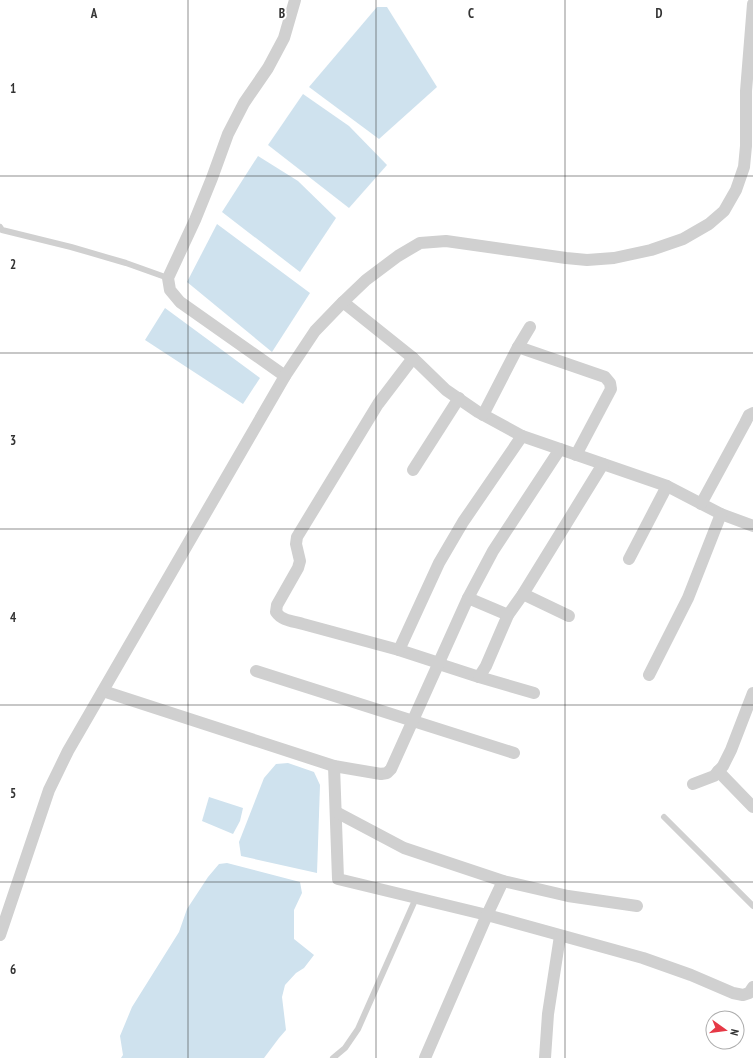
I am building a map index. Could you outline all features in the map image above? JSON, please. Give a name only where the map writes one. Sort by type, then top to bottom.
[{"type":"street","points":[[285,376],[180,302],[170,290],[168,278],[195,220],[228,134],[244,103],[268,68],[284,38],[295,0]]},
{"type":"street","points":[[0,935],[49,790],[68,751],[285,376],[315,331],[366,280],[398,256],[420,243],[446,241],[587,260],[614,258],[651,250],[683,238],[709,224],[724,211],[736,190],[744,167],[746,146],[746,91],[753,4]]},
{"type":"street","points":[[343,302],[413,358],[446,390],[483,415],[522,436],[667,486],[721,514],[753,526]]},
{"type":"street","points":[[483,415],[530,327]]},
{"type":"street","points":[[518,347],[605,377],[610,383],[611,388],[576,455]]},
{"type":"street","points":[[413,358],[378,404],[297,537],[296,544],[300,561],[298,568],[277,605],[276,612],[279,616],[287,620],[399,650],[479,677],[534,692]]},
{"type":"street","points":[[413,470],[459,398]]},
{"type":"street","points":[[701,504],[745,423],[753,413]]},
{"type":"street","points":[[399,650],[439,563],[463,522],[522,436]]},
{"type":"street","points":[[103,691],[334,766],[381,774],[387,773],[391,769],[468,598],[494,551],[560,449]]},
{"type":"street","points":[[479,677],[486,666],[508,614],[523,594],[603,464]]},
{"type":"street","points":[[628,559],[667,486]]},
{"type":"street","points":[[649,675],[688,598],[721,514]]},
{"type":"street","points":[[523,594],[569,616]]},
{"type":"street","points":[[468,598],[508,614]]},
{"type":"street","points":[[256,671],[514,753]]},
{"type":"street","points":[[693,784],[714,776],[723,766],[731,750],[753,693]]},
{"type":"street","points":[[334,766],[338,879],[487,915],[643,958],[733,992],[743,994],[749,993],[753,987]]},
{"type":"street","points":[[718,772],[753,806]]},
{"type":"street","points":[[336,812],[404,848],[503,881],[568,896],[636,906]]},
{"type":"street","points":[[426,1058],[503,881]]},
{"type":"street","points":[[545,1058],[548,1014],[560,936]]},
{"type":"lane","points":[[0,228],[2,230],[71,247],[126,263],[168,278]]},
{"type":"lane","points":[[664,817],[753,906]]},
{"type":"lane","points":[[333,1058],[345,1048],[358,1029],[416,898]]},
{"type":"water","points":[[377,7],[387,7],[437,87],[379,139],[309,87]]},
{"type":"water","points":[[303,94],[349,126],[387,165],[349,208],[268,145]]},
{"type":"water","points":[[258,156],[298,181],[336,218],[300,272],[222,212]]},
{"type":"water","points":[[217,224],[310,293],[272,352],[187,282]]},
{"type":"water","points":[[165,308],[260,378],[243,404],[145,340]]},
{"type":"water","points":[[288,763],[314,772],[320,785],[317,873],[241,856],[239,842],[264,778],[276,764]]},
{"type":"water","points":[[209,797],[243,808],[240,821],[233,834],[202,821]]},
{"type":"water","points":[[227,863],[300,882],[302,893],[294,910],[294,939],[314,955],[304,968],[296,973],[285,985],[282,997],[286,1030],[264,1058],[121,1058],[123,1055],[120,1036],[132,1007],[179,932],[187,909],[208,877],[219,864]]}]
